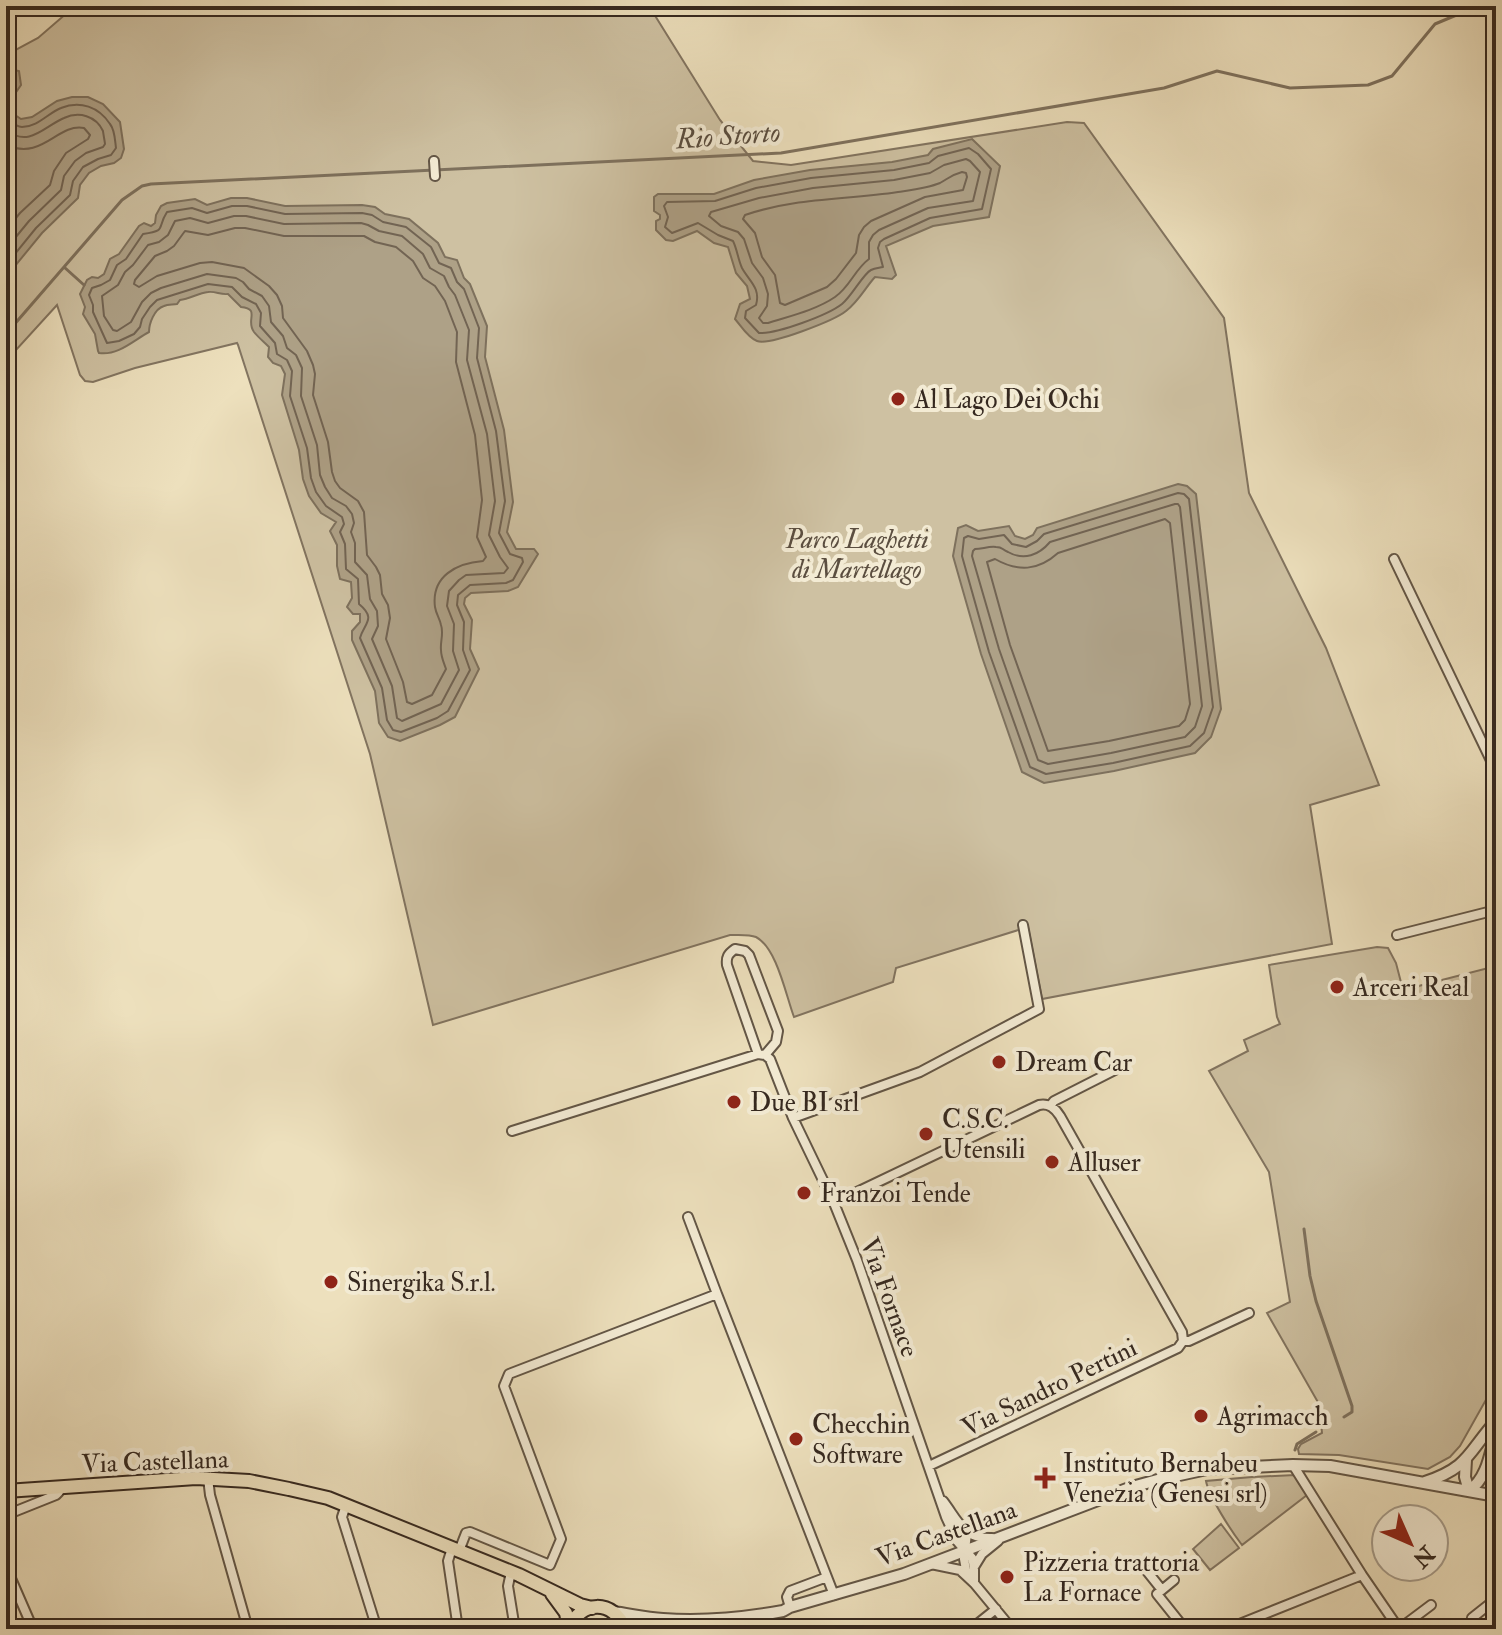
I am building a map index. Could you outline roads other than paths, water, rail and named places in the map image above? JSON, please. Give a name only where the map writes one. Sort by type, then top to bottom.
[{"type":"main road","name":"Via Castellana","points":[[6,1491],[208,1478],[269,1485],[328,1498],[527,1578],[580,1605],[602,1607],[613,1612]]},
{"type":"main road","points":[[549,1591],[566,1613],[569,1629]]},
{"type":"main road","points":[[569,1629],[580,1613],[592,1608]]},
{"type":"main road","points":[[613,1612],[625,1629]]},
{"type":"street","points":[[434,161],[435,176]]},
{"type":"street","points":[[1394,559],[1496,771]]},
{"type":"street","points":[[1397,935],[1496,910]]},
{"type":"street","points":[[793,1118],[920,1072],[1039,1009],[1023,925]]},
{"type":"street","name":"Via Fornace","points":[[762,1054],[776,1042],[778,1031],[749,955],[735,949],[729,953],[727,965],[762,1054],[770,1059],[793,1118],[834,1203],[857,1260],[938,1494],[955,1537],[971,1556],[974,1567]]},
{"type":"street","points":[[512,1131],[762,1054]]},
{"type":"street","points":[[1050,1106],[1054,1101],[1115,1070]]},
{"type":"street","points":[[834,1203],[1039,1105],[1050,1106],[1060,1116],[1182,1332],[1183,1341]]},
{"type":"street","points":[[688,1217],[834,1595]]},
{"type":"street","points":[[458,1629],[448,1561],[466,1533],[550,1565],[561,1539],[504,1386],[509,1374],[717,1294]]},
{"type":"street","name":"Via Sandro Pertini","points":[[929,1466],[1178,1348],[1183,1341],[1249,1313]]},
{"type":"street","points":[[1424,1483],[1453,1471],[1494,1427]]},
{"type":"street","points":[[1466,1460],[1465,1477],[1469,1491],[1480,1480],[1487,1463],[1494,1427]]},
{"type":"street","points":[[1487,1463],[1496,1485]]},
{"type":"street","points":[[1293,1465],[1399,1629],[1431,1605]]},
{"type":"street","name":"Via Castellana","points":[[613,1612],[661,1619],[731,1622],[786,1609],[930,1564],[1132,1487],[1207,1469],[1330,1466],[1496,1496]]},
{"type":"street","points":[[208,1478],[210,1495],[248,1629]]},
{"type":"street","name":"Via Castellana","points":[[6,1515],[56,1495],[59,1486]]},
{"type":"street","name":"Via Fornace","points":[[938,1494],[967,1533]]},
{"type":"street","points":[[346,1505],[342,1517],[377,1629]]},
{"type":"street","points":[[967,1575],[964,1564],[967,1533],[981,1538],[1007,1536]]},
{"type":"street","points":[[974,1583],[974,1567],[982,1554],[1007,1536]]},
{"type":"street","points":[[930,1564],[949,1552],[955,1537]]},
{"type":"street","points":[[930,1564],[953,1567],[967,1575],[1012,1629]]},
{"type":"street","points":[[6,1567],[33,1629]]},
{"type":"street","points":[[1146,1570],[1162,1590]]},
{"type":"street","points":[[511,1572],[508,1586],[515,1629]]},
{"type":"street","points":[[1227,1629],[1362,1575]]},
{"type":"street","points":[[814,1629],[810,1624],[787,1629],[787,1597],[790,1591],[827,1577]]},
{"type":"street","points":[[1174,1580],[1157,1594],[1185,1629]]},
{"type":"street","points":[[1472,1618],[1496,1599]]},
{"type":"street","points":[[971,1629],[996,1609]]},
{"type":"street","name":"Via Castellana","points":[[636,1629],[661,1619]]},
{"type":"water","points":[[6,70],[19,71],[21,85],[10,101],[12,113],[21,119],[32,117],[57,101],[88,97],[103,104],[120,122],[124,149],[121,158],[114,163],[89,173],[80,185],[78,198],[42,233],[6,277]]},
{"type":"water","points":[[972,139],[1000,166],[989,217],[933,226],[886,246],[896,275],[892,279],[875,277],[858,299],[840,315],[775,340],[757,341],[735,319],[740,304],[750,299],[747,286],[736,273],[728,247],[714,243],[697,231],[673,241],[666,240],[656,230],[660,215],[654,211],[654,197],[658,194],[714,194],[754,180],[928,155],[933,149]]},
{"type":"water","points":[[231,198],[285,206],[362,205],[409,219],[438,243],[445,257],[457,260],[487,326],[485,357],[504,430],[513,502],[507,532],[516,549],[534,549],[538,554],[518,587],[508,591],[471,593],[465,598],[464,604],[472,620],[470,649],[479,669],[455,717],[400,741],[388,737],[379,723],[375,691],[352,640],[352,631],[360,622],[360,614],[353,614],[347,607],[352,598],[351,582],[340,579],[337,545],[330,531],[336,522],[321,513],[309,496],[282,395],[285,374],[281,366],[268,357],[269,347],[254,332],[250,310],[241,307],[228,294],[211,292],[180,300],[177,304],[157,310],[149,332],[119,350],[106,353],[99,353],[95,334],[83,314],[85,307],[80,294],[87,280],[104,274],[110,259],[119,254],[139,226],[155,223],[161,206],[195,199],[207,205]]},
{"type":"water","points":[[1178,484],[1187,486],[1196,494],[1221,709],[1211,737],[1195,753],[1044,783],[1022,772],[981,654],[953,556],[958,528],[966,525],[978,531],[1009,526],[1015,536],[1025,539],[1033,535],[1037,528]]},
{"type":"waterway","name":"Rio Storto","points":[[6,334],[122,200],[142,186],[781,153],[1164,88],[1217,71],[1290,88],[1368,85],[1392,76],[1435,24],[1478,6]]},
{"type":"waterway","points":[[64,267],[84,285]]},
{"type":"waterway","points":[[1304,1229],[1316,1301],[1352,1406],[1352,1412],[1344,1417]]},
{"type":"waterway","points":[[1295,1450],[1297,1444],[1316,1432]]},
{"type":"place","name":"Al Lago Dei Ochi","points":[[898,399]]},
{"type":"place","name":"Arceri Real","points":[[1337,987]]},
{"type":"place","name":"Dream Car","points":[[999,1062]]},
{"type":"place","name":"Due BI srl","points":[[734,1102]]},
{"type":"place","name":"C.S.C. Utensili","points":[[926,1134]]},
{"type":"place","name":"Alluser","points":[[1052,1162]]},
{"type":"place","name":"Franzoi Tende","points":[[804,1193]]},
{"type":"place","name":"Sinergika S.r.l.","points":[[331,1282]]},
{"type":"place","name":"Agrimacch","points":[[1201,1416]]},
{"type":"place","name":"Checchin Software","points":[[796,1439]]},
{"type":"place","name":"Instituto Bernabeu Venezia (Genesi srl)","points":[[1045,1478]]},
{"type":"place","name":"Pizzeria trattoria La Fornace","points":[[1007,1577]]},
{"type":"park label","name":"Parco Laghetti di Martellago","points":[[857,554]]}]
